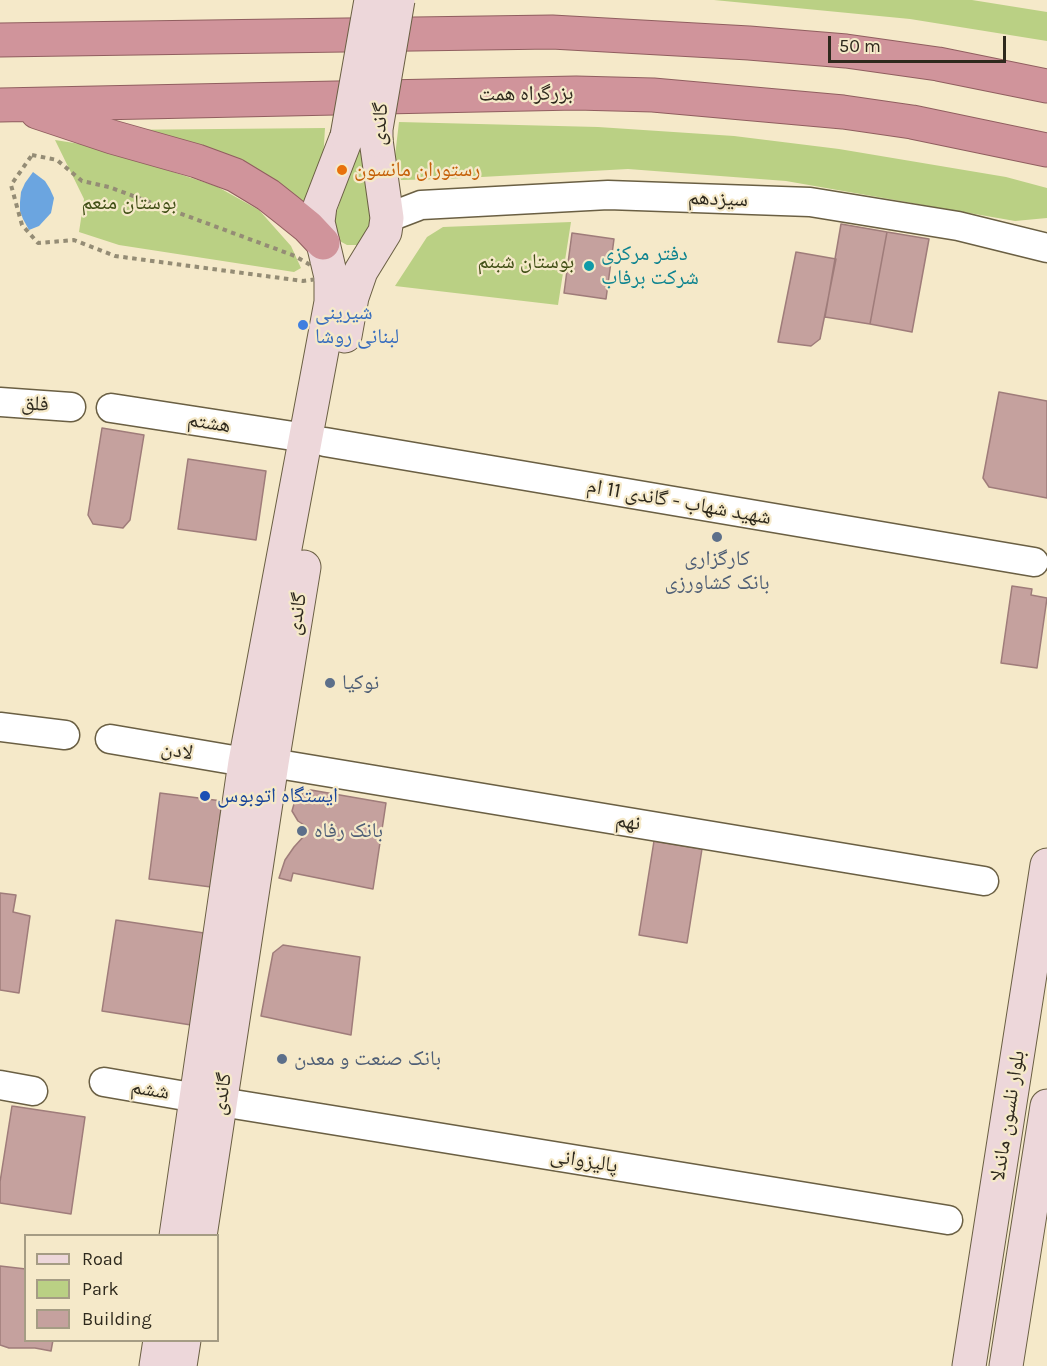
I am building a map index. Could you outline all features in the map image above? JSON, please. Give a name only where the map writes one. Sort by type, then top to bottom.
[{"type":"highway","points":[[0,40],[552,32],[846,51],[938,64],[1047,86]]},
{"type":"highway","name":"بزرگراه همت","points":[[8,105],[576,93],[653,96],[843,112],[922,124],[1047,150]]},
{"type":"highway","points":[[8,105],[187,158],[235,175],[268,195],[308,227],[323,243]]},
{"type":"main road","name":"گاندی","points":[[315,440],[352,297],[361,271],[383,230],[361,138],[371,0]]},
{"type":"main road","name":"گاندی","points":[[200,1234],[209,1100],[259,763],[315,440],[331,303],[331,278],[318,222],[320,206],[361,138],[376,129],[398,0]]},
{"type":"main road","points":[[323,243],[345,256],[357,256],[383,230]]},
{"type":"main road","name":"بلوار نلسون ماندلا","points":[[969,1366],[1047,865]]},
{"type":"main road","name":"گاندی","points":[[176,1234],[209,1100]]},
{"type":"main road","name":"بلوار نلسون ماندلا","points":[[1006,1366],[1047,1106]]},
{"type":"main road","points":[[156,1366],[160,1342]]},
{"type":"main road","points":[[180,1366],[184,1342]]},
{"type":"street","name":"سیزدهم","points":[[383,230],[421,205],[608,195],[810,202],[958,226],[1047,248]]},
{"type":"street","name":"فلق","points":[[0,402],[71,407]]},
{"type":"street","name":"هشتم","points":[[111,408],[315,440]]},
{"type":"street","name":"شهید شهاب - گاندی 11 ام","points":[[315,440],[1034,562]]},
{"type":"street","points":[[0,728],[65,735]]},
{"type":"street","name":"لادن","points":[[110,739],[259,763]]},
{"type":"street","name":"نهم","points":[[259,763],[984,881]]},
{"type":"street","name":"ششم","points":[[104,1082],[209,1100]]},
{"type":"street","points":[[0,1085],[33,1091]]},
{"type":"street","name":"پالیزوانی","points":[[209,1100],[948,1220]]},
{"type":"path","points":[[32,155],[57,159],[82,182],[110,187],[295,256],[331,278],[303,281],[115,256],[74,240],[38,243],[22,225],[11,185],[32,155]]},
{"type":"green space","points":[[714,0],[972,0],[1047,12],[1047,41],[910,19]]},
{"type":"green space","points":[[399,122],[598,127],[734,136],[839,149],[1006,177],[1047,188],[1047,218],[1015,221],[786,181],[628,169],[401,180],[395,156]]},
{"type":"green space","points":[[325,128],[322,177],[304,213],[114,130]]},
{"type":"green space","name":"بوستان منعم","points":[[55,140],[93,146],[216,186],[259,210],[291,246],[301,268],[294,272],[119,245],[79,232],[84,199]]},
{"type":"green space","points":[[358,140],[365,141],[374,228],[360,245],[347,245],[336,239],[334,220]]},
{"type":"green space","name":"بوستان شبنم","points":[[571,222],[558,305],[395,286],[427,237],[443,227]]},
{"type":"water","points":[[33,172],[45,181],[54,198],[51,213],[39,226],[29,230],[20,211],[20,202],[21,192]]},
{"type":"building","points":[[841,224],[887,232],[870,324],[825,317]]},
{"type":"building","points":[[887,232],[929,239],[912,332],[870,324]]},
{"type":"building","name":"دفتر مرکزی شرکت برفاب","points":[[572,233],[614,239],[606,299],[564,293]]},
{"type":"building","points":[[796,252],[836,259],[820,339],[811,346],[778,342]]},
{"type":"building","points":[[999,392],[1047,401],[1047,498],[989,487],[983,478]]},
{"type":"building","points":[[102,428],[144,435],[130,520],[123,528],[93,524],[88,515]]},
{"type":"building","points":[[188,459],[266,471],[256,540],[178,529]]},
{"type":"building","points":[[1012,586],[1032,589],[1031,595],[1047,598],[1037,668],[1001,663]]},
{"type":"building","points":[[311,790],[386,803],[373,889],[293,873],[291,881],[279,878],[285,860],[304,836],[307,827],[298,821],[292,811],[296,797]]},
{"type":"building","points":[[160,793],[222,801],[211,887],[149,879]]},
{"type":"building","points":[[654,841],[702,849],[687,943],[639,935]]},
{"type":"building","points":[[0,893],[16,895],[13,912],[30,916],[19,993],[0,990]]},
{"type":"building","points":[[116,920],[204,933],[191,1025],[102,1011]]},
{"type":"building","points":[[283,945],[360,957],[351,1035],[261,1016],[273,953]]},
{"type":"building","points":[[12,1106],[85,1117],[71,1214],[0,1203],[0,1182]]},
{"type":"building","points":[[0,1266],[24,1269],[24,1342],[53,1342],[51,1351],[35,1348],[9,1348],[0,1345]]},
{"type":"place","name":"رستوران مانسون","points":[[342,170]]},
{"type":"place","name":"دفتر مرکزی شرکت برفاب","points":[[589,266]]},
{"type":"place","name":"شیرینی لبنانی روشا","points":[[303,325]]},
{"type":"place","name":"کارگزاری بانک کشاورزی","points":[[717,537]]},
{"type":"place","name":"نوکیا","points":[[330,683]]},
{"type":"place","name":"ایستگاه اتوبوس","points":[[205,796]]},
{"type":"place","name":"بانک رفاه","points":[[302,831]]},
{"type":"place","name":"بانک صنعت و معدن","points":[[282,1059]]}]
